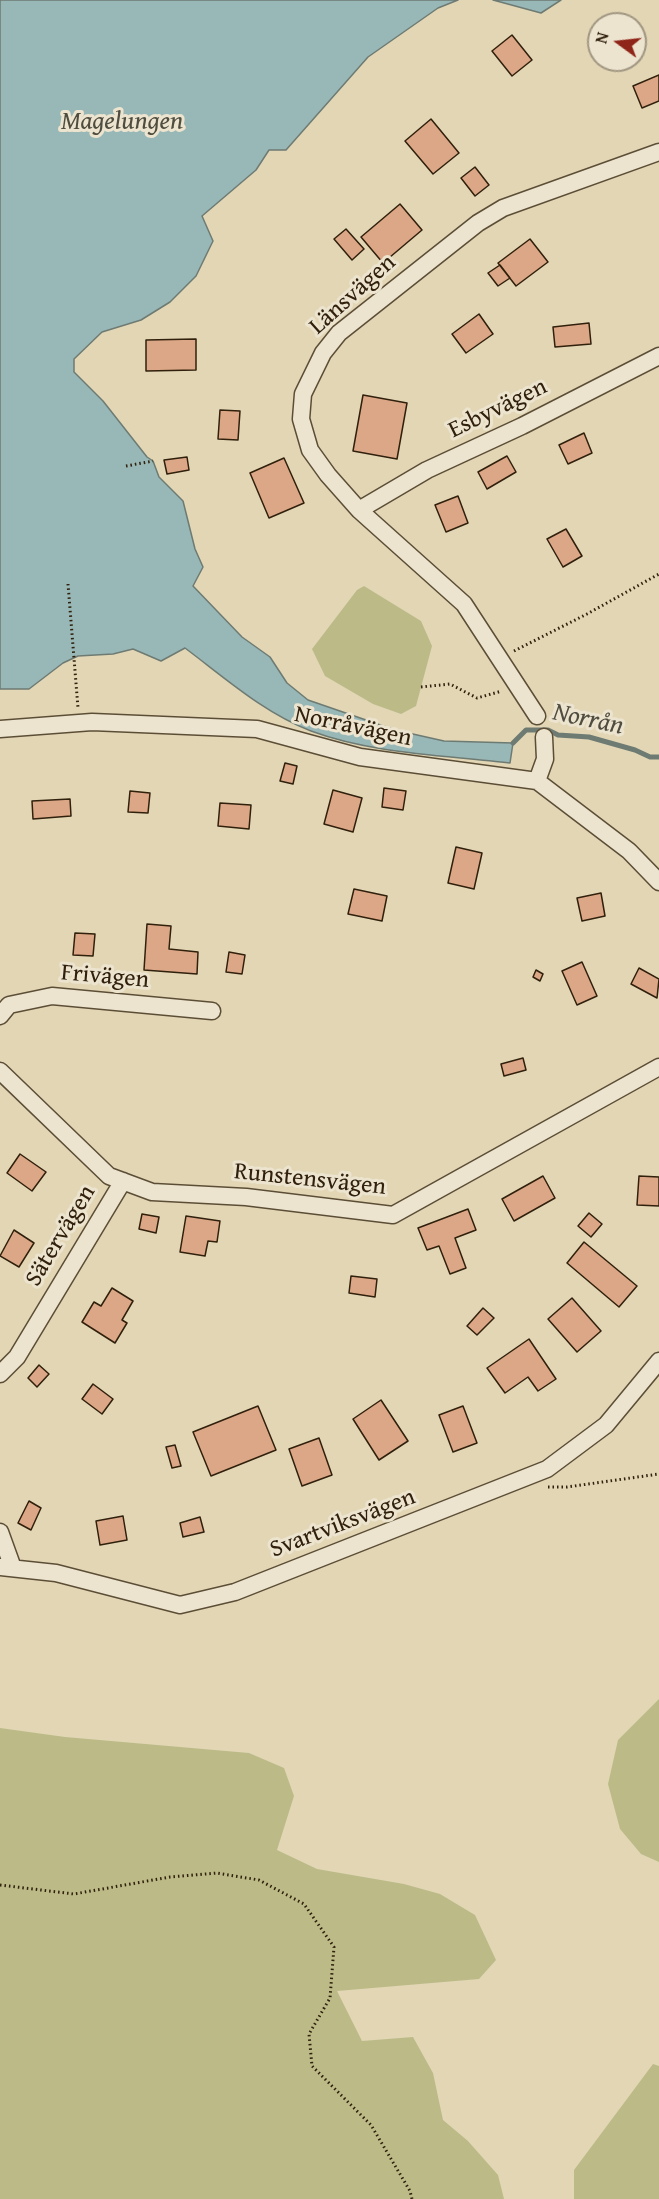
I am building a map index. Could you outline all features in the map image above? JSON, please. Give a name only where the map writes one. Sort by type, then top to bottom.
[{"type":"street","name":"Länsvägen","points":[[537,716],[464,603],[360,510],[328,475],[310,450],[301,419],[303,394],[323,353],[339,333],[442,249],[488,216],[503,208],[659,152]]},
{"type":"street","name":"Esbyvägen","points":[[360,510],[427,470],[522,426],[659,356]]},
{"type":"street","name":"Norråvägen","points":[[0,729],[93,722],[257,729],[360,757],[537,781],[629,851],[659,882]]},
{"type":"street","points":[[537,781],[545,759],[544,737]]},
{"type":"street","name":"Frivägen","points":[[0,1016],[9,1005],[52,996],[212,1011]]},
{"type":"street","name":"Runstensvägen","points":[[0,1071],[109,1176],[152,1192],[246,1197],[393,1215],[659,1067]]},
{"type":"street","name":"Sätervägen","points":[[0,1374],[17,1358],[123,1181]]},
{"type":"street","name":"Svartviksvägen","points":[[7,1568],[56,1573],[180,1605],[234,1592],[548,1469],[606,1425],[659,1361]]},
{"type":"street","points":[[0,1533],[7,1568]]},
{"type":"path","points":[[126,466],[153,461]]},
{"type":"path","points":[[499,658],[587,614],[659,574]]},
{"type":"path","points":[[68,584],[78,693]]},
{"type":"path","points":[[421,687],[450,684],[477,698],[518,686]]},
{"type":"path","points":[[524,1478],[534,1487],[567,1487],[659,1474]]},
{"type":"path","points":[[0,1885],[74,1894],[170,1877],[217,1873],[259,1880],[304,1904],[334,1947],[330,1998],[309,2034],[312,2066],[371,2125],[410,2191],[412,2199]]},
{"type":"shaded area","points":[[364,586],[421,621],[432,646],[416,706],[401,714],[373,704],[325,676],[312,649],[357,590]]},
{"type":"shaded area","points":[[659,1699],[659,1862],[641,1854],[620,1829],[608,1784],[618,1740]]},
{"type":"shaded area","points":[[0,1728],[65,1737],[249,1753],[284,1768],[294,1796],[277,1850],[317,1869],[404,1884],[440,1894],[475,1915],[496,1960],[479,1979],[337,1991],[362,2041],[413,2037],[433,2073],[443,2120],[468,2141],[498,2175],[504,2199],[0,2199]]},
{"type":"shaded area","points":[[653,2064],[659,2066],[659,2199],[574,2199],[574,2170]]},
{"type":"water","name":"Magelungen","points":[[0,0],[458,0],[438,8],[368,57],[286,150],[269,150],[256,170],[202,216],[213,241],[196,276],[170,302],[141,320],[102,332],[74,359],[74,372],[103,401],[147,457],[153,461],[159,477],[183,501],[195,549],[203,567],[193,586],[242,637],[270,657],[287,683],[308,700],[395,730],[444,741],[513,743],[510,763],[359,745],[311,731],[261,705],[185,648],[161,661],[133,649],[113,654],[78,656],[63,663],[29,689],[0,689]]},
{"type":"water","points":[[493,0],[561,0],[541,13]]},
{"type":"building","points":[[512,35],[532,60],[512,76],[492,51]]},
{"type":"building","points":[[659,75],[659,101],[642,108],[633,86]]},
{"type":"building","points":[[431,119],[459,153],[433,174],[405,141]]},
{"type":"building","points":[[475,167],[489,185],[475,196],[461,178]]},
{"type":"building","points":[[400,204],[422,230],[383,263],[361,237]]},
{"type":"building","points":[[346,229],[364,249],[352,260],[334,239]]},
{"type":"building","points":[[530,239],[548,262],[516,286],[498,263]]},
{"type":"building","points":[[500,265],[510,278],[498,286],[488,273]]},
{"type":"building","points":[[479,314],[493,334],[466,353],[452,334]]},
{"type":"building","points":[[589,323],[591,344],[555,347],[553,327]]},
{"type":"building","points":[[196,339],[196,370],[146,371],[146,340]]},
{"type":"building","points":[[363,395],[407,403],[397,459],[353,451]]},
{"type":"building","points":[[220,410],[240,411],[238,440],[218,439]]},
{"type":"building","points":[[584,433],[592,453],[568,464],[559,445]]},
{"type":"building","points":[[507,456],[516,472],[487,489],[478,472]]},
{"type":"building","points":[[187,457],[189,470],[167,474],[164,460]]},
{"type":"building","points":[[284,458],[304,503],[269,518],[250,473]]},
{"type":"building","points":[[458,496],[468,523],[446,532],[435,505]]},
{"type":"building","points":[[566,529],[582,556],[563,567],[547,539]]},
{"type":"building","points":[[285,763],[297,766],[293,784],[280,781]]},
{"type":"building","points":[[384,788],[406,791],[403,810],[382,807]]},
{"type":"building","points":[[333,790],[362,798],[353,832],[324,824]]},
{"type":"building","points":[[130,791],[150,793],[148,813],[128,812]]},
{"type":"building","points":[[70,799],[71,816],[33,819],[32,801]]},
{"type":"building","points":[[220,803],[251,805],[249,829],[218,826]]},
{"type":"building","points":[[456,847],[482,853],[474,889],[448,883]]},
{"type":"building","points":[[354,889],[387,896],[382,921],[348,914]]},
{"type":"building","points":[[601,893],[605,916],[582,921],[577,898]]},
{"type":"building","points":[[147,924],[171,926],[169,949],[198,952],[197,974],[144,970]]},
{"type":"building","points":[[75,933],[95,934],[93,956],[73,955]]},
{"type":"building","points":[[229,952],[245,955],[242,974],[226,972]]},
{"type":"building","points":[[582,962],[597,996],[577,1005],[562,971]]},
{"type":"building","points":[[639,968],[659,979],[657,998],[631,984]]},
{"type":"building","points":[[536,970],[543,974],[540,981],[533,977]]},
{"type":"building","points":[[523,1058],[526,1070],[504,1076],[501,1064]]},
{"type":"building","points":[[20,1154],[46,1172],[32,1191],[7,1173]]},
{"type":"building","points":[[543,1176],[555,1198],[514,1221],[502,1199]]},
{"type":"building","points":[[639,1176],[659,1177],[659,1206],[637,1205]]},
{"type":"building","points":[[468,1209],[476,1230],[455,1238],[466,1268],[450,1274],[439,1246],[427,1250],[418,1228]]},
{"type":"building","points":[[589,1213],[602,1224],[591,1237],[578,1226]]},
{"type":"building","points":[[142,1214],[159,1217],[156,1233],[139,1229]]},
{"type":"building","points":[[186,1216],[220,1221],[217,1242],[208,1241],[205,1256],[180,1252]]},
{"type":"building","points":[[14,1230],[34,1243],[19,1267],[0,1256]]},
{"type":"building","points":[[584,1242],[637,1286],[619,1307],[567,1263]]},
{"type":"building","points":[[351,1276],[377,1279],[375,1297],[349,1293]]},
{"type":"building","points":[[112,1288],[133,1301],[122,1320],[127,1323],[115,1343],[82,1322],[94,1302],[101,1306]]},
{"type":"building","points":[[572,1298],[601,1331],[577,1352],[548,1319]]},
{"type":"building","points":[[483,1308],[494,1318],[477,1335],[467,1326]]},
{"type":"building","points":[[529,1339],[556,1379],[538,1391],[528,1377],[505,1393],[487,1368]]},
{"type":"building","points":[[39,1365],[49,1374],[37,1387],[28,1378]]},
{"type":"building","points":[[93,1384],[113,1399],[102,1414],[82,1399]]},
{"type":"building","points":[[381,1400],[408,1441],[379,1460],[353,1419]]},
{"type":"building","points":[[258,1406],[276,1450],[211,1476],[193,1432]]},
{"type":"building","points":[[463,1406],[477,1443],[453,1452],[439,1415]]},
{"type":"building","points":[[319,1438],[332,1475],[302,1486],[289,1449]]},
{"type":"building","points":[[175,1445],[181,1466],[172,1468],[166,1447]]},
{"type":"building","points":[[29,1501],[41,1508],[31,1530],[18,1523]]},
{"type":"building","points":[[123,1516],[127,1540],[100,1545],[96,1521]]},
{"type":"building","points":[[200,1517],[204,1532],[183,1537],[180,1523]]},
{"type":"waterway","name":"Norrån","points":[[513,743],[526,730],[548,730],[558,735],[589,737],[635,750],[650,757],[659,757]]}]
